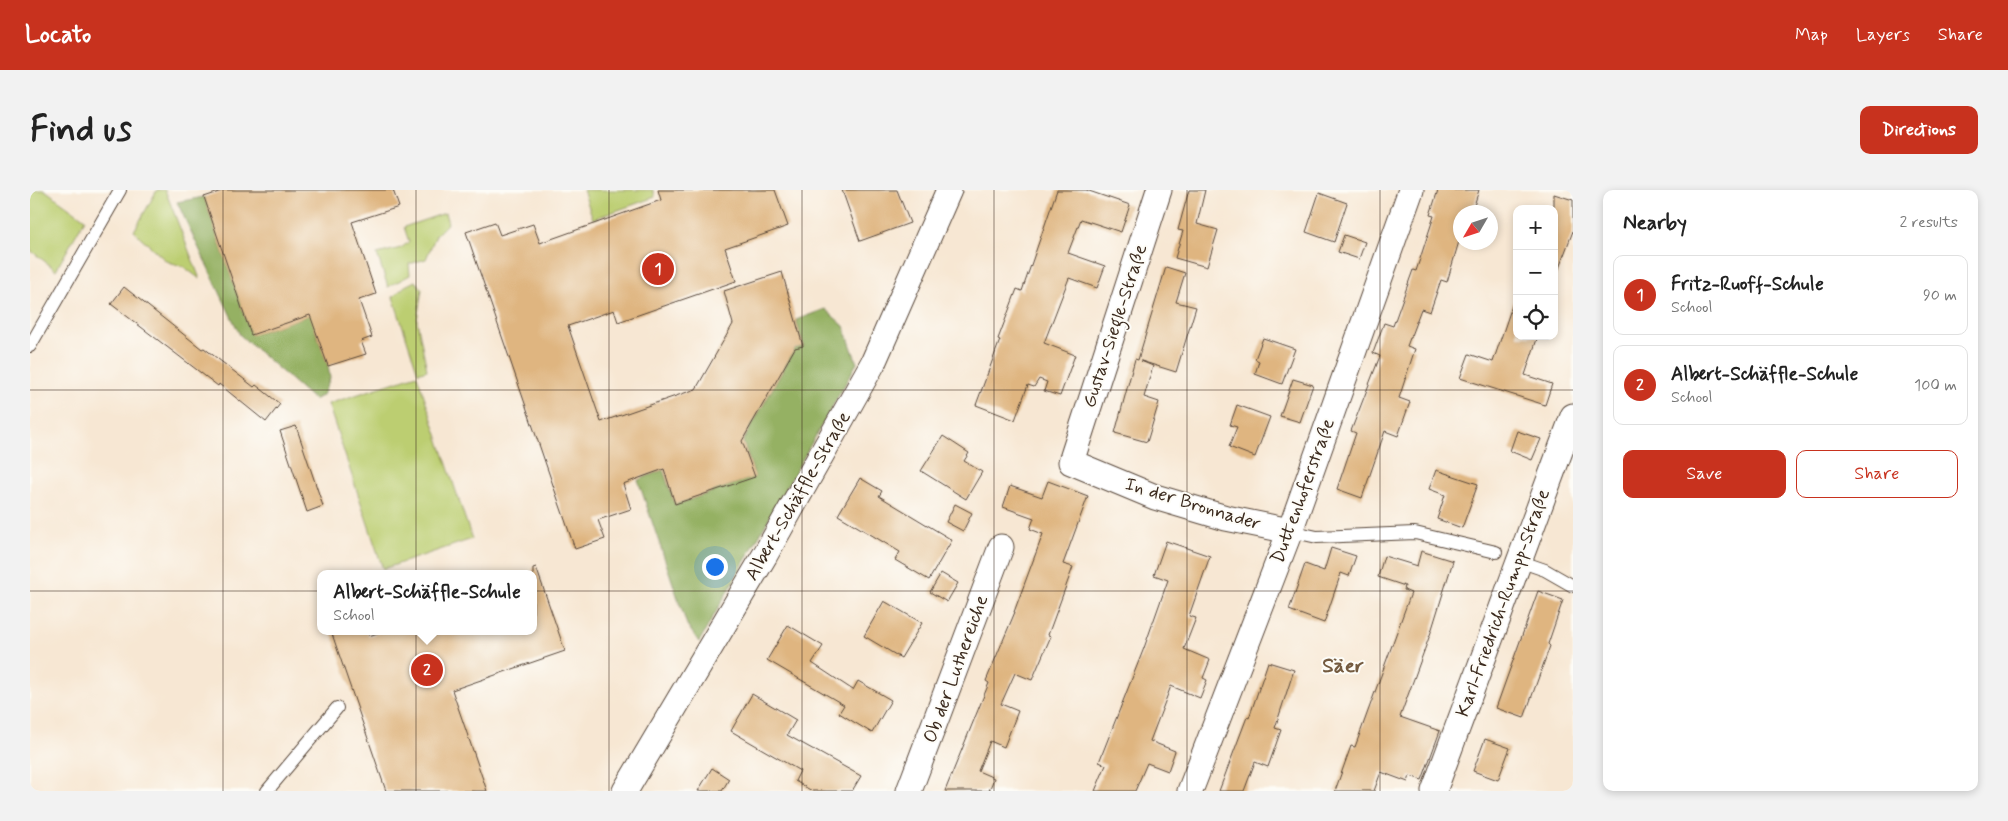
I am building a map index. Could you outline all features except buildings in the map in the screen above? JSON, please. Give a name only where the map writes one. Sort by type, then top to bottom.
[{"type":"street","name":"Albert-Schäffle-Straße","points":[[625,791],[765,555],[873,363],[949,190]]},
{"type":"street","name":"Gustav-Siegle-Straße","points":[[1071,462],[1159,190]]},
{"type":"street","name":"Duttenhoferstraße","points":[[1190,791],[1290,531],[1411,190]]},
{"type":"street","name":"Karl-Friedrich-Rumpp-Straße","points":[[1434,791],[1573,416]]},
{"type":"street","name":"In der Bronnader","points":[[1071,462],[1155,497],[1226,518],[1290,531]]},
{"type":"street","name":"Ob der Luthereiche","points":[[909,791],[1001,547]]},
{"type":"lane","points":[[30,346],[120,190]]},
{"type":"lane","name":"In der Bronnader","points":[[1290,531],[1317,537],[1415,533],[1496,552]]},
{"type":"lane","points":[[1519,561],[1545,570],[1573,586]]},
{"type":"lane","points":[[267,791],[337,708]]},
{"type":"green space","points":[[30,190],[45,190],[85,219],[56,270],[30,250]]},
{"type":"green space","points":[[157,190],[165,190],[200,279],[184,267],[166,261],[134,231]]},
{"type":"green space","points":[[583,190],[653,190],[655,197],[593,219]]},
{"type":"green space","points":[[204,197],[251,335],[345,303],[314,327],[328,366],[330,378],[323,395],[314,400],[240,335],[177,202]]},
{"type":"green space","points":[[445,213],[448,223],[436,235],[426,259],[409,264],[410,275],[388,287],[377,254],[401,248],[409,242],[404,227]]},
{"type":"green space","points":[[415,281],[422,289],[417,321],[427,370],[418,373],[393,297],[405,286]]},
{"type":"green space","points":[[825,309],[844,326],[857,363],[699,642],[687,625],[638,480],[663,470],[675,505],[755,477],[743,441],[795,349],[804,346],[796,320]]},
{"type":"green space","points":[[417,375],[472,539],[383,569],[328,404]]},
{"type":"place","name":"Fritz-Ruoff-Schule","points":[[658,269]]},
{"type":"place","name":"Albert-Schäffle-Schule","points":[[427,670]]},
{"type":"district","name":"Säer","points":[[1343,666]]}]
